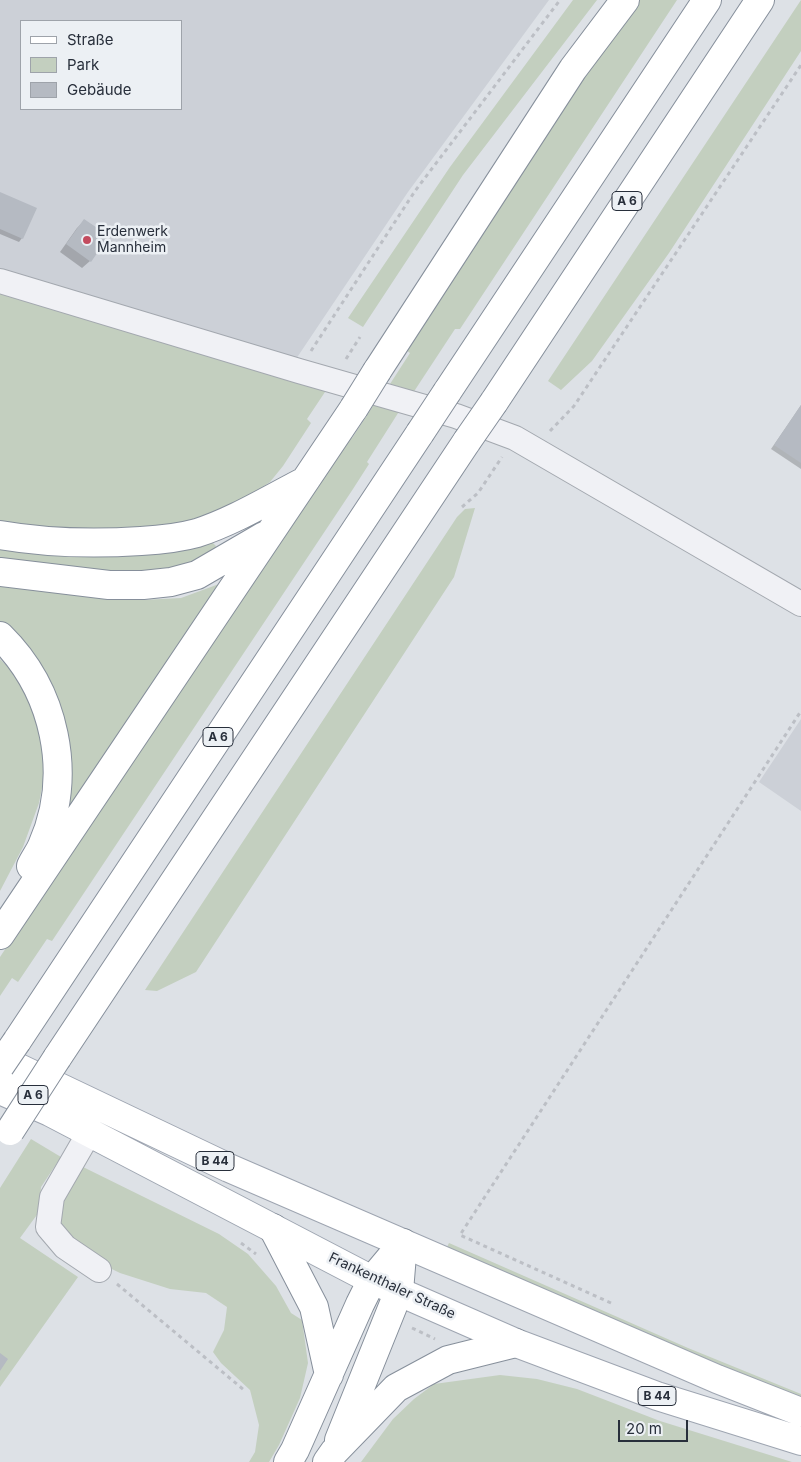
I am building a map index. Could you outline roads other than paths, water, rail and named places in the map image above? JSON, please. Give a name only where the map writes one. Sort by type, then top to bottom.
[{"type":"main road","points":[[0,935],[272,532],[574,69],[625,0]]},
{"type":"main road","name":"A 6","points":[[0,1066],[8,1050],[707,0]]},
{"type":"main road","name":"A 6","points":[[5,1138],[760,0]]},
{"type":"main road","points":[[0,535],[60,541],[118,542],[161,540],[194,534],[227,522],[305,481]]},
{"type":"main road","points":[[0,572],[109,585],[143,585],[171,582],[197,575],[272,532]]},
{"type":"main road","points":[[0,636],[22,660],[45,703],[55,738],[58,768],[54,809],[42,846],[0,920]]},
{"type":"main road","name":"B 44","points":[[8,1050],[229,1168],[717,1379],[801,1412]]},
{"type":"main road","name":"Frankenthaler Straße","points":[[0,1090],[50,1112],[372,1280],[516,1343],[657,1396],[801,1441]]},
{"type":"main road","points":[[273,1228],[314,1307],[329,1375]]},
{"type":"main road","points":[[288,1462],[296,1450],[372,1280],[403,1243]]},
{"type":"main road","points":[[331,1457],[399,1291],[403,1243]]},
{"type":"main road","points":[[331,1457],[396,1388],[448,1360],[516,1343]]},
{"type":"lane","points":[[0,281],[456,416],[525,443],[801,604]]},
{"type":"lane","points":[[89,1133],[52,1197],[48,1227],[65,1248],[99,1270]]},
{"type":"place","name":"Erdenwerk Mannheim","points":[[87,240]]}]
